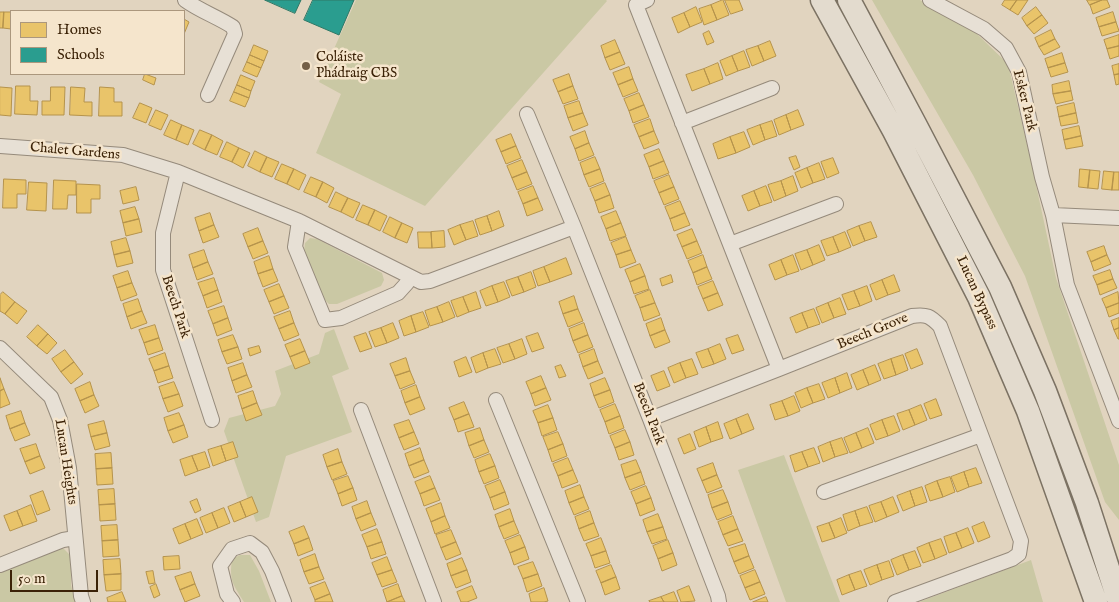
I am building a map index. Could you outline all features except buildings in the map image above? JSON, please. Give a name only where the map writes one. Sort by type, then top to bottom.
[{"type":"highway","name":"Lucan Bypass","points":[[822,0],[894,131],[979,297],[1028,411],[1096,602]]},
{"type":"highway","name":"Lucan Bypass","points":[[849,0],[916,124],[1000,287],[1045,391],[1087,503],[1119,602]]},
{"type":"street","points":[[185,0],[191,5],[223,20],[233,27],[235,34],[208,95]]},
{"type":"street","points":[[647,0],[636,5],[779,369]]},
{"type":"street","name":"Esker Park","points":[[930,0],[984,29],[1006,48],[1019,72],[1067,285],[1119,421]]},
{"type":"street","points":[[682,123],[772,88]]},
{"type":"street","name":"Beech Park","points":[[527,114],[650,419],[715,587],[719,602]]},
{"type":"street","name":"Chalet Gardens","points":[[0,146],[123,155],[178,172]]},
{"type":"street","points":[[178,172],[299,221],[421,282],[430,281],[574,227]]},
{"type":"street","name":"Beech Park","points":[[178,172],[163,234],[163,270],[212,420]]},
{"type":"street","points":[[730,244],[836,204]]},
{"type":"street","points":[[1052,215],[1119,218]]},
{"type":"street","points":[[299,221],[295,248],[325,320],[341,318],[398,293],[407,283],[409,277]]},
{"type":"street","name":"Beech Grove","points":[[650,419],[912,316],[932,317],[940,326],[1021,541],[1019,554],[1012,559],[895,602]]},
{"type":"street","name":"Lucan Heights","points":[[0,348],[51,397],[60,420],[69,468],[83,602]]},
{"type":"street","points":[[496,400],[578,602]]},
{"type":"street","points":[[361,410],[434,602]]},
{"type":"street","points":[[824,492],[981,436]]},
{"type":"street","points":[[0,565],[63,540],[75,538]]},
{"type":"street","points":[[234,602],[227,594],[220,566],[232,549],[250,542],[262,552],[272,571],[284,602]]},
{"type":"shaded area","points":[[356,0],[607,1],[425,206],[316,153],[341,94],[319,82]]},
{"type":"shaded area","points":[[872,0],[920,0],[975,32],[1008,64],[1056,278],[1119,465],[1119,520],[1105,502],[1025,276],[973,175]]},
{"type":"shaded area","points":[[310,238],[317,239],[382,273],[384,280],[381,286],[337,304],[329,304],[324,299],[304,251],[305,243]]},
{"type":"shaded area","points":[[334,329],[349,369],[332,376],[352,432],[286,456],[269,517],[256,522],[224,431],[229,418],[275,406],[281,394],[275,371],[319,354],[325,333]]},
{"type":"shaded area","points":[[784,455],[840,602],[786,602],[738,470]]},
{"type":"shaded area","points":[[55,548],[64,549],[71,556],[71,585],[75,602],[0,602],[0,571]]},
{"type":"shaded area","points":[[240,555],[250,555],[259,571],[271,602],[244,602],[235,586],[231,572],[232,559]]},
{"type":"shaded area","points":[[1031,560],[1043,602],[919,602]]},
{"type":"place","name":"Coláiste Phádraig CBS","points":[[306,66]]}]
